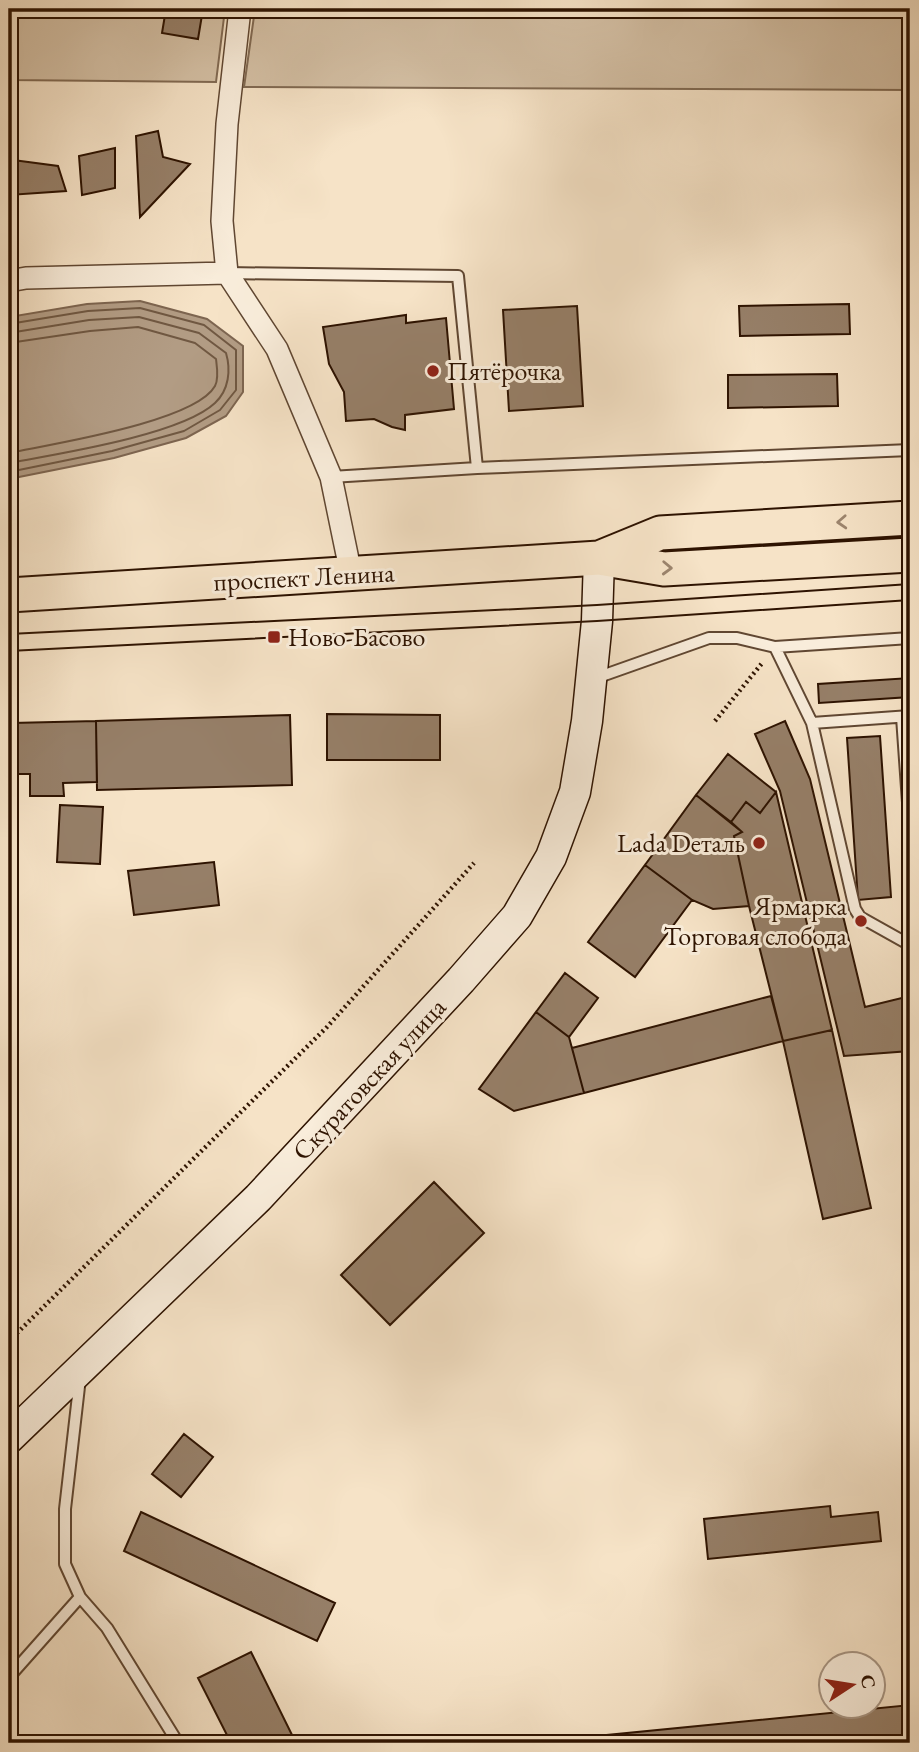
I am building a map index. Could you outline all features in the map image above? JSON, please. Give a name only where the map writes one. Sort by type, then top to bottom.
[{"type":"main road","name":"проспект Ленина","points":[[599,558],[660,533],[910,518]]},
{"type":"main road","name":"проспект Ленина","points":[[9,595],[599,558],[664,569],[910,555]]},
{"type":"street","points":[[240,9],[227,124],[222,221],[227,273],[277,349],[331,477],[351,574]]},
{"type":"street","points":[[9,281],[26,278],[227,273]]},
{"type":"street","name":"Скуратовская улица","points":[[9,1438],[258,1198],[517,916],[551,857],[575,792],[587,721],[597,621],[599,558]]},
{"type":"lane","points":[[227,273],[284,276],[458,276],[477,468]]},
{"type":"lane","points":[[331,477],[477,468],[910,450]]},
{"type":"lane","points":[[590,681],[709,638],[737,638],[775,647],[910,638]]},
{"type":"lane","points":[[775,647],[812,723],[855,909],[860,917],[910,945]]},
{"type":"lane","points":[[812,723],[906,717],[910,831]]},
{"type":"lane","points":[[82,1368],[65,1509],[65,1564],[80,1597],[107,1628],[178,1743]]},
{"type":"lane","points":[[9,1677],[80,1597]]},
{"type":"path","points":[[715,721],[775,647]]},
{"type":"path","points":[[9,1341],[327,1027],[474,863]]},
{"type":"shaded area","points":[[9,9],[225,9],[216,82],[9,80]]},
{"type":"shaded area","points":[[255,9],[910,9],[910,90],[244,87]]},
{"type":"water","points":[[140,301],[207,319],[243,346],[243,392],[226,416],[186,438],[114,458],[9,479],[9,317],[87,304]]},
{"type":"building","points":[[166,9],[203,9],[198,39],[162,33]]},
{"type":"building","points":[[158,131],[163,157],[190,164],[140,217],[136,136]]},
{"type":"building","points":[[115,148],[115,188],[82,195],[79,156]]},
{"type":"building","points":[[13,160],[58,166],[66,191],[9,195]]},
{"type":"building","points":[[849,304],[850,334],[740,336],[739,306]]},
{"type":"building","points":[[577,306],[583,406],[509,411],[503,310]]},
{"type":"building","points":[[406,315],[406,323],[446,318],[454,409],[405,415],[405,430],[374,419],[346,421],[344,392],[329,364],[323,327]]},
{"type":"building","points":[[837,374],[838,406],[728,408],[728,375]]},
{"type":"building","points":[[910,678],[910,697],[819,703],[818,684]]},
{"type":"building","points":[[327,714],[440,715],[440,760],[327,760]]},
{"type":"building","points":[[290,715],[292,785],[97,790],[96,721]]},
{"type":"building","points":[[96,721],[97,782],[63,783],[64,796],[30,796],[30,774],[14,774],[12,723]]},
{"type":"building","points":[[785,721],[810,779],[865,1007],[910,996],[910,1051],[844,1056],[780,791],[755,734]]},
{"type":"building","points":[[880,736],[891,897],[858,900],[847,738]]},
{"type":"building","points":[[728,754],[776,792],[760,813],[746,802],[731,822],[696,795]]},
{"type":"building","points":[[776,792],[832,1030],[783,1041],[734,836],[742,832],[731,822],[746,802],[760,813]]},
{"type":"building","points":[[696,795],[742,832],[734,836],[749,906],[713,909],[692,900],[645,865]]},
{"type":"building","points":[[60,805],[103,807],[100,864],[57,862]]},
{"type":"building","points":[[214,862],[219,905],[134,915],[128,871]]},
{"type":"building","points":[[645,865],[692,900],[635,977],[588,942]]},
{"type":"building","points":[[565,973],[598,998],[569,1037],[536,1012]]},
{"type":"building","points":[[771,996],[783,1041],[584,1093],[572,1048]]},
{"type":"building","points":[[536,1012],[569,1037],[584,1093],[514,1111],[479,1089]]},
{"type":"building","points":[[832,1030],[871,1208],[823,1219],[783,1041]]},
{"type":"building","points":[[434,1182],[484,1233],[390,1325],[341,1275]]},
{"type":"building","points":[[184,1434],[213,1457],[181,1497],[152,1474]]},
{"type":"building","points":[[830,1506],[831,1517],[878,1512],[881,1541],[708,1559],[704,1519]]},
{"type":"building","points":[[141,1512],[335,1603],[317,1641],[124,1551]]},
{"type":"building","points":[[251,1652],[296,1743],[231,1743],[198,1678]]},
{"type":"building","points":[[910,1705],[910,1743],[597,1743],[597,1736],[818,1714],[818,1720],[888,1720],[888,1707]]},
{"type":"tram line","points":[[9,634],[597,605],[910,584]]},
{"type":"tram line","points":[[9,651],[597,621],[910,600]]},
{"type":"place","name":"Пятёрочка","points":[[433,371]]},
{"type":"place","name":"Ново-Басово","points":[[274,637]]},
{"type":"place","name":"Lada Dеталь","points":[[759,843]]},
{"type":"place","name":"Ярмарка Торговая слобода","points":[[861,921]]}]
